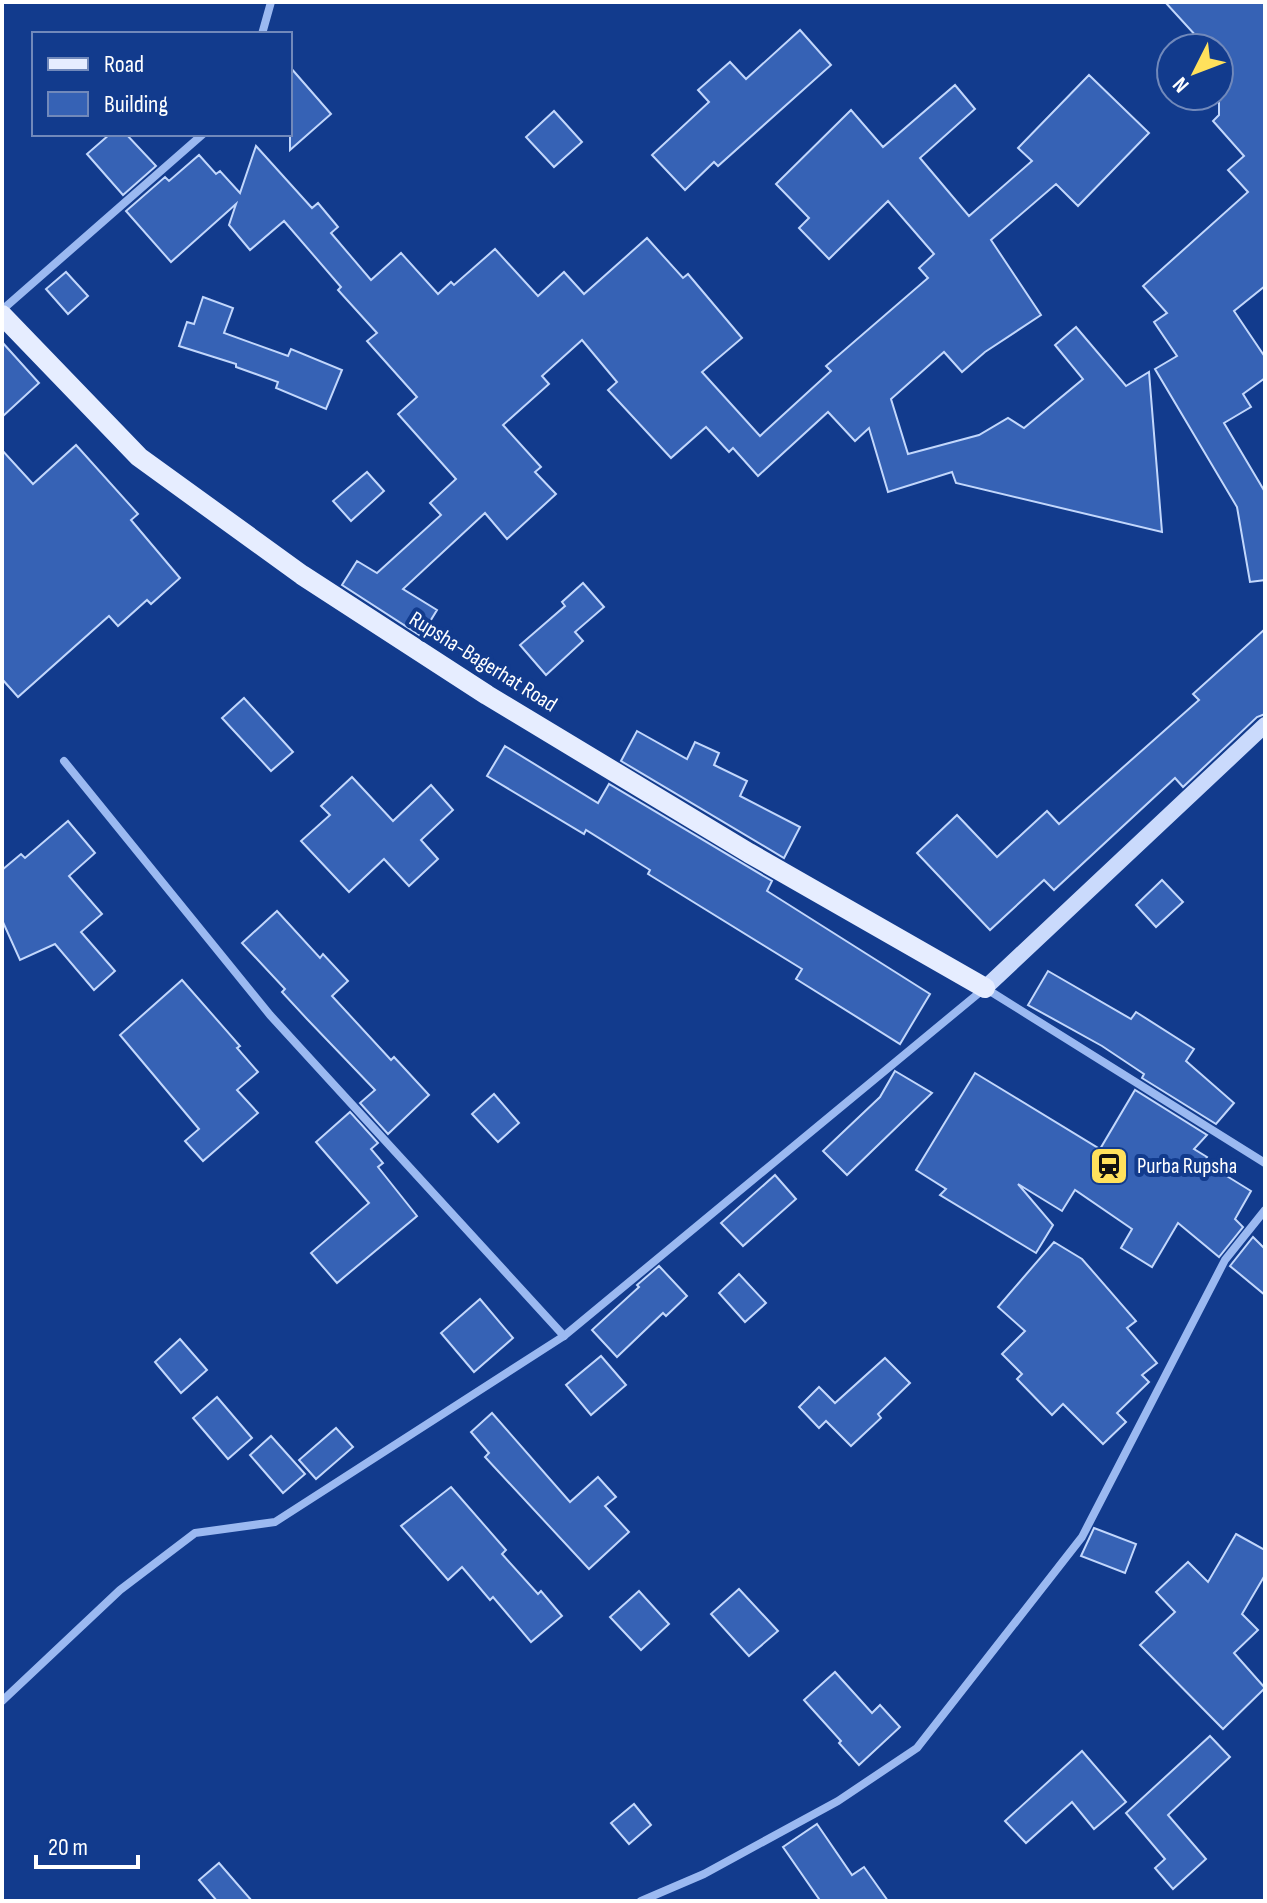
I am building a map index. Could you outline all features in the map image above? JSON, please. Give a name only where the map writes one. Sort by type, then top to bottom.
[{"type":"main road","name":"Rupsha-Bagerhat Road","points":[[2,313],[139,457],[302,575],[487,695],[723,838],[985,988]]},
{"type":"main road","points":[[985,988],[1265,725]]},
{"type":"street","points":[[263,32],[271,2]]},
{"type":"street","points":[[2,313],[201,136]]},
{"type":"street","points":[[64,761],[270,1015],[564,1336]]},
{"type":"street","points":[[2,1701],[120,1590],[195,1533],[275,1522],[564,1336],[985,988],[1265,1163]]},
{"type":"street","points":[[641,1901],[704,1874],[838,1801],[917,1748],[1082,1537],[1225,1260],[1265,1210]]},
{"type":"building","points":[[1165,2],[1265,2],[1265,286],[1234,311],[1265,357],[1265,378],[1243,394],[1251,407],[1224,423],[1265,492],[1265,580],[1250,582],[1237,507],[1155,369],[1177,356],[1154,322],[1167,313],[1143,286],[1248,192],[1228,170],[1244,156],[1213,121],[1219,112],[1235,112],[1235,32],[1192,32]]},
{"type":"building","points":[[800,30],[831,65],[718,166],[714,162],[685,190],[652,155],[709,102],[698,90],[730,62],[746,79]]},
{"type":"building","points":[[292,69],[331,114],[290,150],[292,136]]},
{"type":"building","points":[[1089,75],[1149,133],[1078,206],[1056,184],[991,240],[1041,315],[985,352],[962,372],[944,352],[891,399],[908,454],[979,435],[1008,418],[1024,428],[1083,379],[1055,345],[1076,327],[1126,386],[1149,372],[1162,532],[956,483],[952,472],[888,492],[869,428],[855,441],[828,412],[758,476],[733,448],[729,452],[706,427],[671,458],[608,390],[617,382],[582,340],[542,376],[549,384],[503,425],[541,467],[535,472],[556,494],[507,539],[485,513],[403,589],[437,610],[421,636],[342,585],[357,561],[377,573],[441,515],[430,503],[456,479],[398,414],[417,397],[367,341],[377,333],[338,290],[341,287],[284,221],[250,250],[229,225],[236,204],[171,262],[126,211],[165,177],[169,181],[199,155],[216,174],[220,171],[240,193],[256,146],[312,208],[318,203],[338,227],[331,233],[371,280],[401,253],[438,294],[451,282],[454,285],[495,249],[538,296],[564,272],[584,294],[647,238],[683,278],[688,274],[742,338],[702,372],[760,436],[831,371],[826,366],[928,278],[919,268],[934,254],[888,201],[829,259],[799,228],[809,218],[776,184],[851,110],[883,147],[955,85],[975,109],[920,158],[969,216],[1032,161],[1018,148]]},
{"type":"building","points":[[554,111],[582,142],[554,167],[526,137]]},
{"type":"building","points":[[108,136],[128,136],[156,166],[123,195],[87,154]]},
{"type":"building","points":[[66,272],[88,296],[68,314],[46,289]]},
{"type":"building","points":[[203,297],[233,308],[224,333],[288,356],[291,349],[342,370],[326,409],[276,388],[278,382],[236,367],[236,364],[179,346],[187,322],[194,324]]},
{"type":"building","points":[[2,342],[39,383],[2,417]]},
{"type":"building","points":[[76,445],[138,514],[131,520],[180,578],[151,604],[147,600],[118,626],[109,616],[18,697],[2,679],[2,450],[33,484]]},
{"type":"building","points":[[367,472],[384,491],[351,521],[333,501]]},
{"type":"building","points":[[583,583],[604,607],[575,632],[583,641],[546,675],[520,645],[565,606],[562,602]]},
{"type":"building","points":[[1265,629],[1265,714],[1257,717],[1183,787],[1175,778],[1054,890],[1044,880],[990,930],[917,853],[957,815],[997,857],[1047,811],[1059,824],[1199,700],[1193,694]]},
{"type":"building","points":[[244,698],[293,752],[271,771],[222,718]]},
{"type":"building","points":[[637,731],[687,759],[695,742],[719,753],[714,765],[747,781],[740,796],[800,827],[784,858],[621,761]]},
{"type":"building","points":[[505,746],[598,803],[609,784],[772,881],[767,891],[930,994],[900,1044],[796,979],[802,969],[648,874],[650,870],[586,830],[584,834],[487,776]]},
{"type":"building","points":[[352,777],[393,821],[431,785],[453,810],[421,840],[438,859],[409,886],[384,859],[349,892],[301,841],[330,815],[321,806]]},
{"type":"building","points":[[68,821],[95,853],[69,876],[102,914],[81,932],[115,971],[94,990],[55,944],[20,960],[2,920],[2,870],[21,854],[25,858]]},
{"type":"building","points":[[1162,880],[1183,902],[1156,927],[1136,905]]},
{"type":"building","points":[[277,911],[320,958],[323,954],[348,981],[332,996],[391,1060],[394,1057],[429,1095],[388,1134],[360,1103],[375,1090],[282,992],[285,989],[242,943]]},
{"type":"building","points":[[1048,971],[1131,1019],[1136,1012],[1194,1049],[1186,1061],[1234,1103],[1216,1124],[1142,1078],[1144,1074],[1102,1046],[1028,1005]]},
{"type":"building","points":[[182,980],[240,1046],[237,1048],[258,1072],[237,1090],[258,1113],[203,1161],[185,1141],[199,1129],[120,1035]]},
{"type":"building","points":[[895,1071],[932,1093],[847,1175],[823,1151],[880,1097]]},
{"type":"building","points":[[975,1073],[1100,1149],[1135,1090],[1207,1135],[1194,1149],[1207,1157],[1204,1162],[1251,1191],[1235,1219],[1243,1227],[1219,1257],[1178,1223],[1152,1267],[1121,1248],[1132,1229],[1075,1190],[1062,1211],[1018,1184],[1053,1225],[1036,1253],[940,1195],[946,1189],[916,1170]]},
{"type":"building","points":[[494,1094],[519,1123],[498,1142],[472,1114]]},
{"type":"building","points":[[350,1112],[378,1143],[371,1149],[383,1163],[378,1167],[417,1216],[337,1283],[311,1253],[369,1203],[316,1142]]},
{"type":"building","points":[[775,1175],[796,1199],[743,1246],[721,1223]]},
{"type":"building","points":[[1253,1237],[1265,1249],[1265,1295],[1230,1266]]},
{"type":"building","points":[[1054,1242],[1082,1259],[1136,1321],[1127,1328],[1157,1363],[1142,1375],[1149,1382],[1117,1413],[1126,1422],[1103,1444],[1063,1404],[1052,1415],[1017,1379],[1022,1374],[1002,1354],[1025,1331],[998,1307]]},
{"type":"building","points":[[659,1266],[687,1296],[666,1316],[663,1313],[617,1357],[592,1330]]},
{"type":"building","points":[[739,1274],[766,1303],[745,1322],[719,1293]]},
{"type":"building","points":[[480,1299],[513,1338],[474,1372],[441,1333]]},
{"type":"building","points":[[180,1339],[207,1370],[181,1393],[155,1362]]},
{"type":"building","points":[[601,1356],[626,1385],[591,1415],[566,1385]]},
{"type":"building","points":[[885,1358],[910,1383],[878,1414],[881,1418],[851,1446],[826,1421],[819,1428],[799,1407],[819,1387],[835,1403]]},
{"type":"building","points":[[217,1397],[252,1438],[228,1459],[193,1418]]},
{"type":"building","points":[[492,1413],[570,1502],[598,1477],[616,1497],[605,1506],[629,1532],[589,1569],[485,1457],[489,1453],[471,1432]]},
{"type":"building","points":[[336,1428],[353,1447],[316,1479],[299,1460]]},
{"type":"building","points":[[271,1436],[305,1474],[283,1493],[250,1455]]},
{"type":"building","points":[[451,1487],[506,1550],[502,1554],[562,1616],[531,1642],[493,1597],[490,1600],[462,1567],[448,1580],[401,1526]]},
{"type":"building","points":[[1094,1528],[1136,1544],[1125,1573],[1081,1556]]},
{"type":"building","points":[[1236,1534],[1265,1550],[1265,1575],[1242,1614],[1258,1630],[1234,1653],[1265,1688],[1223,1729],[1140,1645],[1175,1612],[1156,1592],[1188,1562],[1208,1582]]},
{"type":"building","points":[[739,1589],[778,1631],[749,1656],[711,1614]]},
{"type":"building","points":[[639,1591],[669,1624],[641,1650],[610,1617]]},
{"type":"building","points":[[835,1672],[872,1713],[880,1705],[900,1727],[859,1765],[804,1700]]},
{"type":"building","points":[[1210,1736],[1230,1757],[1168,1815],[1206,1859],[1173,1889],[1155,1868],[1165,1859],[1126,1813]]},
{"type":"building","points":[[1082,1751],[1126,1802],[1094,1829],[1072,1802],[1026,1843],[1005,1821]]},
{"type":"building","points":[[634,1804],[651,1825],[629,1844],[611,1823]]},
{"type":"building","points":[[817,1824],[852,1875],[864,1867],[888,1901],[816,1901],[819,1899],[783,1847]]},
{"type":"building","points":[[219,1863],[252,1901],[217,1901],[199,1880]]},
{"type":"place","name":"Purba Rupsha","points":[[1109,1166]]}]
